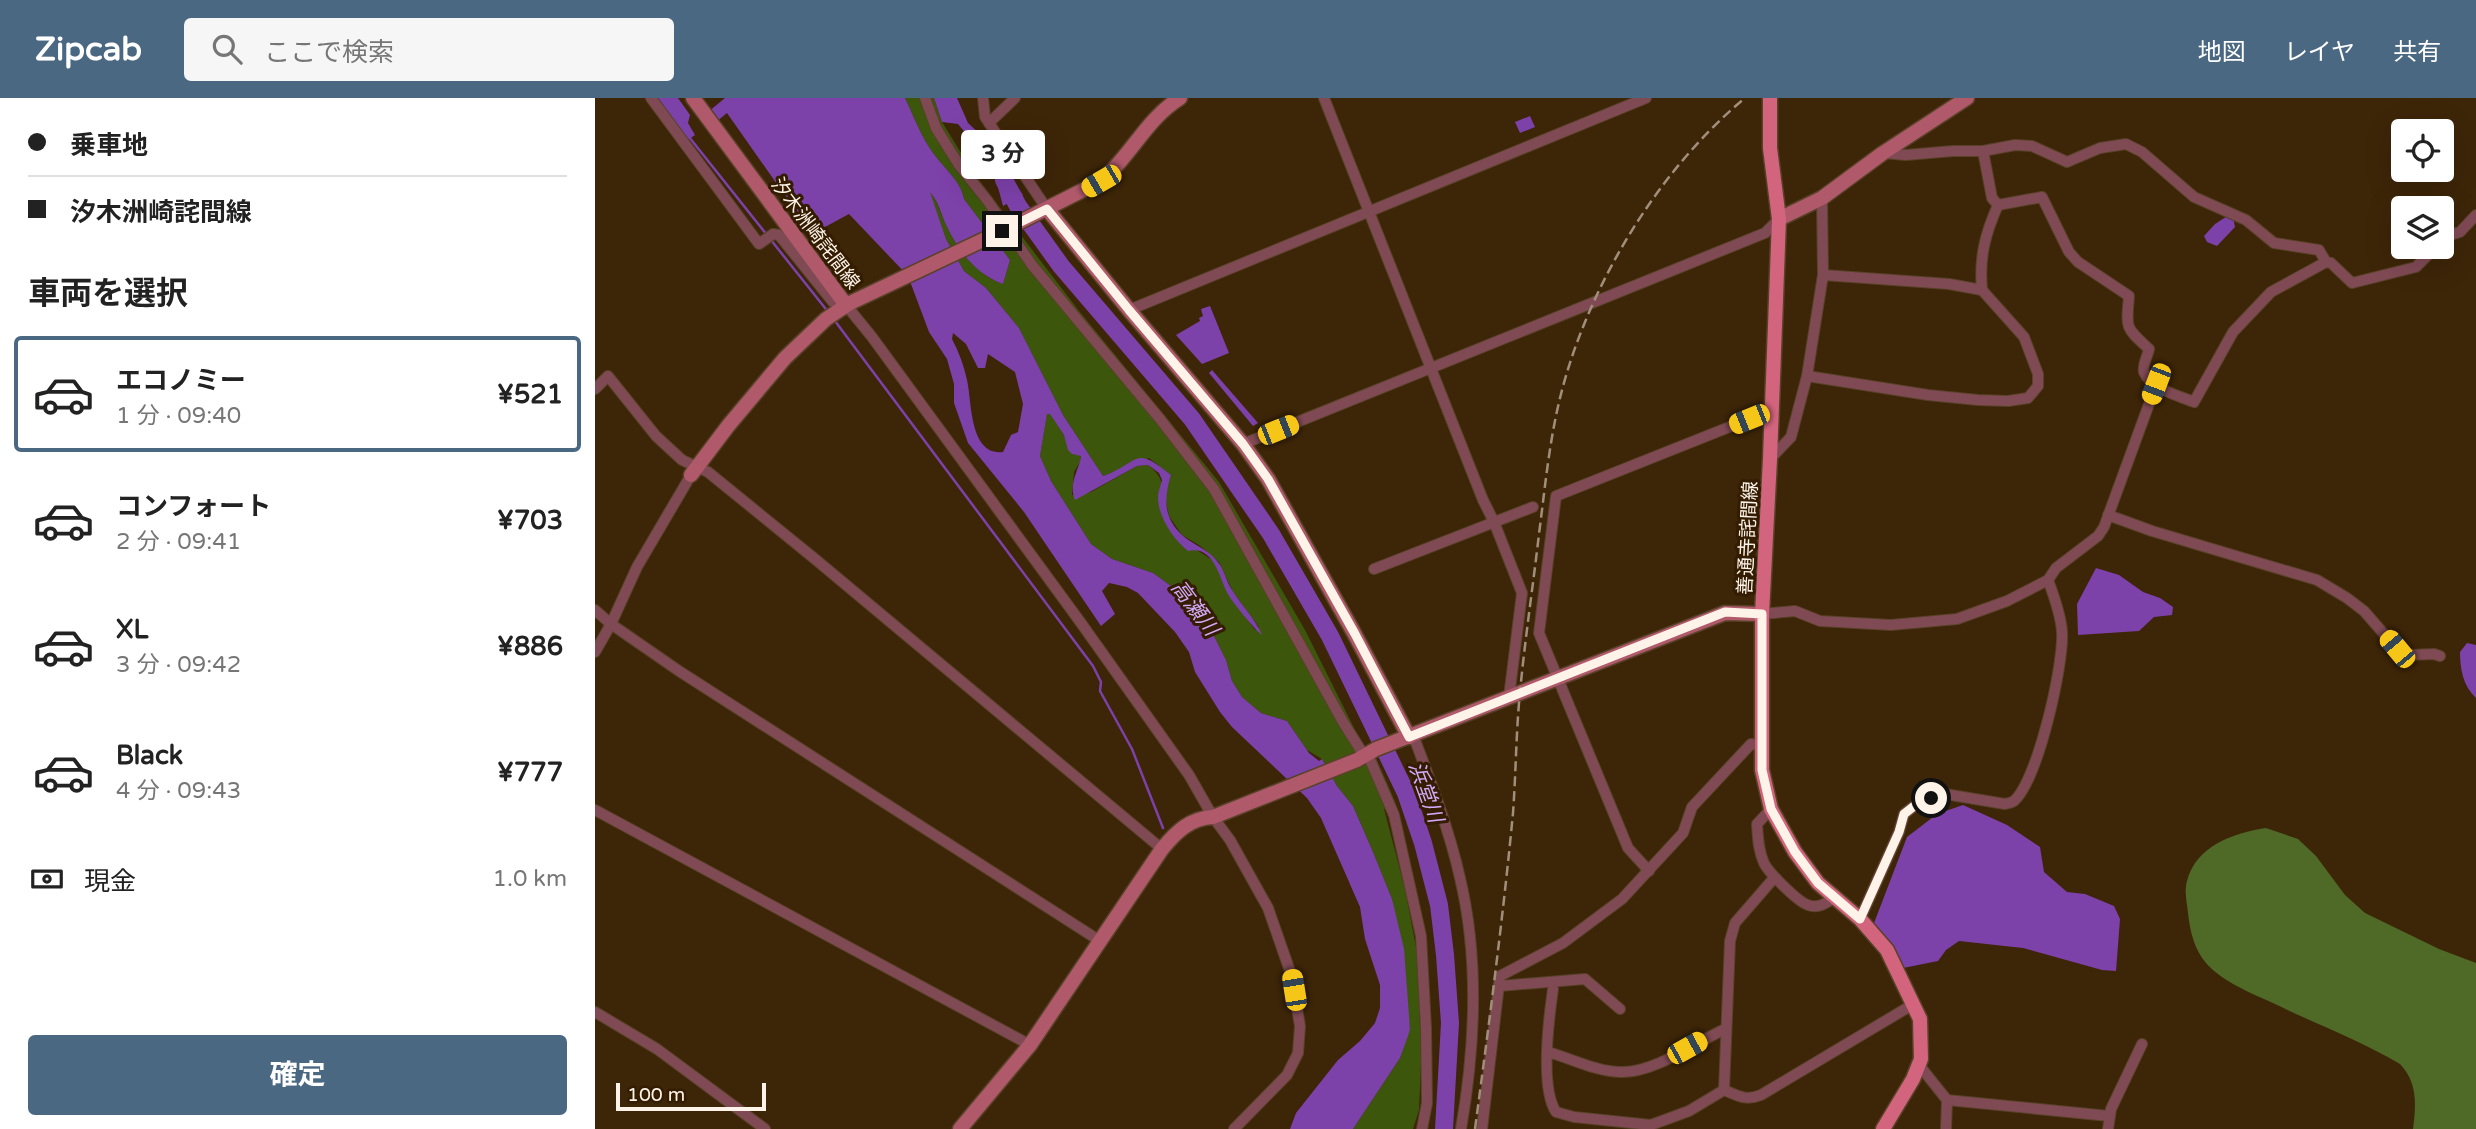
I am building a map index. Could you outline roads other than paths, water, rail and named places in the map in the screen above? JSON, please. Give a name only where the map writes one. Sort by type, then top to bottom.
[{"type":"main road","name":"善通寺詫間線","points":[[1770,98],[1770,148],[1779,219],[1762,614],[1762,770],[1771,809],[1795,852],[1818,883],[1860,919],[1887,950],[1920,1019],[1922,1035],[1919,1065],[1883,1129]]},
{"type":"street","points":[[651,98],[759,244],[773,234],[786,242],[840,310],[872,337],[1088,631],[1189,775],[1230,840],[1268,908],[1291,974],[1300,1026],[1298,1053],[1287,1075],[1234,1129]]},
{"type":"street","name":"汐木洲崎詫間線","points":[[693,98],[840,310],[1082,192],[1113,171],[1156,117],[1180,98]]},
{"type":"street","points":[[925,98],[936,128],[948,149],[1033,265],[1214,489],[1343,722],[1367,755],[1394,816],[1421,936],[1427,1090],[1422,1129]]},
{"type":"street","points":[[983,98],[985,117],[1047,209],[1243,444],[1296,526],[1411,736],[1444,822],[1460,878],[1467,920],[1471,958],[1471,1040],[1461,1129]]},
{"type":"street","points":[[989,123],[1015,98]]},
{"type":"street","points":[[1324,98],[1522,593],[1509,697]]},
{"type":"street","points":[[1129,310],[1646,98]]},
{"type":"street","points":[[1243,444],[1765,233],[1779,219],[1822,198],[1883,153],[1967,98]]},
{"type":"street","points":[[1883,153],[1906,155],[1953,150],[1983,151],[2015,145],[2032,146],[2067,162],[2100,148],[2126,144],[2142,152],[2195,197],[2246,220],[2274,243],[2319,250],[2326,262],[2331,263],[2351,283],[2416,267],[2424,259]]},
{"type":"street","points":[[1983,151],[1992,198],[1998,205]]},
{"type":"street","points":[[1998,205],[2042,197],[2069,252],[2078,262],[2129,296],[2127,326],[2149,349],[2144,371],[2156,384],[2195,402],[2233,332],[2271,292],[2326,262]]},
{"type":"street","points":[[1770,460],[1791,437],[1807,376],[1823,275],[1822,198]]},
{"type":"street","points":[[1982,290],[1981,255],[1985,234],[1998,205]]},
{"type":"street","points":[[2454,234],[2460,232],[2476,215]]},
{"type":"street","points":[[1807,376],[1928,396],[2008,401],[2028,398],[2038,387],[2038,374],[2024,337],[1982,290],[1949,284],[1823,275]]},
{"type":"street","points":[[595,652],[637,567],[694,471],[785,358],[840,310]]},
{"type":"street","points":[[595,389],[608,376],[656,436],[694,471],[708,472],[1162,849]]},
{"type":"street","points":[[960,1129],[1030,1045],[1162,849],[1186,825],[1200,818],[1216,816],[1725,612],[1762,614],[1795,611],[1820,621],[1891,625],[1957,619],[2007,601],[2048,580],[2056,568],[2098,537],[2156,384]]},
{"type":"street","points":[[1649,871],[1628,848],[1539,634],[1556,496],[1772,410]]},
{"type":"street","points":[[1374,569],[1533,507]]},
{"type":"street","points":[[2108,515],[2317,580],[2364,611],[2397,649],[2409,655],[2434,653],[2440,656]]},
{"type":"street","points":[[1860,919],[1899,832],[1904,814],[1918,803],[1945,794],[2005,804],[2013,802],[2022,791],[2049,717],[2061,658],[2063,630],[2048,580]]},
{"type":"street","points":[[595,610],[611,624],[794,746],[1100,941]]},
{"type":"street","points":[[1482,1129],[1500,976],[1563,943],[1622,899],[1683,833],[1692,807],[1751,744],[1762,745]]},
{"type":"street","points":[[1771,809],[1757,824],[1759,848],[1774,878],[1807,905],[1821,906],[1834,898]]},
{"type":"street","points":[[595,810],[1030,1045]]},
{"type":"street","points":[[1724,1090],[1730,941],[1735,923],[1774,878]]},
{"type":"street","points":[[1499,986],[1585,979],[1620,1009]]},
{"type":"street","points":[[1553,989],[1547,1036],[1550,1096],[1556,1112],[1574,1117],[1651,1125],[1689,1111],[1724,1090]]},
{"type":"street","points":[[1724,1090],[1743,1099],[1761,1095],[1912,1005]]},
{"type":"street","points":[[595,1012],[657,1049],[765,1129]]},
{"type":"street","points":[[1548,1052],[1612,1071],[1635,1071],[1669,1058],[1725,1029]]},
{"type":"street","points":[[2108,1129],[2111,1108],[2142,1044]]},
{"type":"street","points":[[1919,1065],[1947,1100],[1946,1129]]},
{"type":"street","points":[[1947,1100],[2109,1116]]},
{"type":"waterway","points":[[689,137],[829,313]]},
{"type":"waterway","name":"浜堂川","points":[[1004,180],[1018,206],[1061,266],[1192,419],[1271,534],[1330,636],[1406,793],[1423,843],[1439,905],[1445,955],[1450,1023],[1444,1129]]},
{"type":"waterway","points":[[835,321],[1093,666],[1101,682],[1100,691],[1132,749],[1163,828]]},
{"type":"railway","points":[[1475,1129],[1509,852],[1524,652],[1548,466],[1560,398],[1588,315],[1630,234],[1683,160],[1713,127],[1745,98]]},
{"type":"water label","name":"高瀬川","points":[[1195,608]]}]
